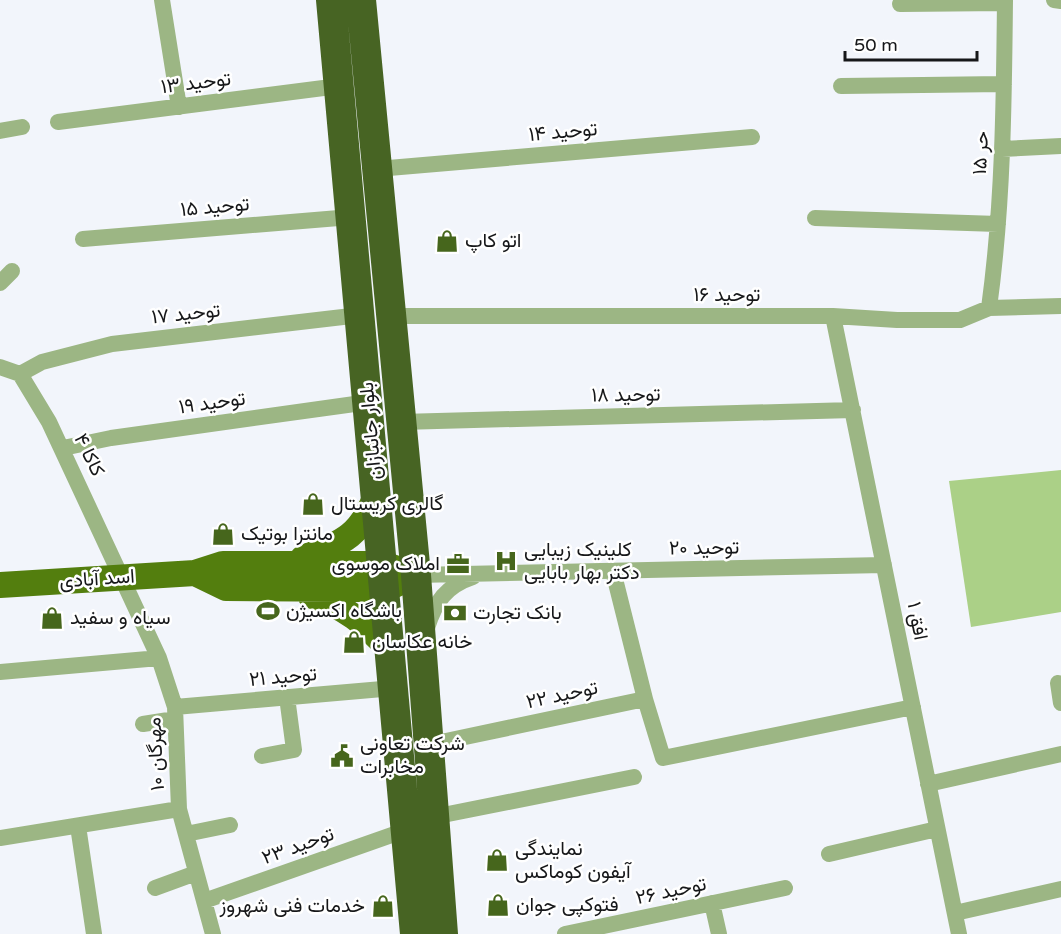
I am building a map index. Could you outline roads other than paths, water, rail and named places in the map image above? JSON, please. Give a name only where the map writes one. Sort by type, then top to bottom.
[{"type":"highway","name":"بلوار جانبازان","points":[[331,0],[369,402],[415,934]]},
{"type":"highway","name":"بلوار جانبازان","points":[[365,0],[377,169],[416,575],[443,934]]},
{"type":"main road","points":[[377,492],[368,517],[354,533],[287,576],[347,610],[366,624],[391,651]]},
{"type":"main road","name":"اسد آبادی","points":[[0,585],[195,573],[223,564],[287,576],[416,575]]},
{"type":"street","points":[[162,0],[178,107]]},
{"type":"street","points":[[1054,0],[1061,1]]},
{"type":"street","points":[[900,4],[1005,2]]},
{"type":"street","name":"حر ۱۵","points":[[989,308],[998,224],[1002,149],[1005,2]]},
{"type":"street","points":[[841,86],[1004,84]]},
{"type":"street","name":"توحید ۱۳","points":[[58,122],[339,86]]},
{"type":"street","points":[[0,131],[22,127]]},
{"type":"street","name":"توحید ۱۴","points":[[377,169],[752,137]]},
{"type":"street","points":[[1002,149],[1061,146]]},
{"type":"street","name":"توحید ۱۵","points":[[83,239],[351,216]]},
{"type":"street","points":[[815,218],[998,224]]},
{"type":"street","name":"توحید ۱۶","points":[[392,316],[833,316],[897,320],[960,320],[989,308],[1061,306]]},
{"type":"street","name":"توحید ۱۷","points":[[20,374],[42,363],[112,344],[360,315]]},
{"type":"street","name":"افق ۱","points":[[833,316],[959,934]]},
{"type":"street","points":[[0,367],[20,374]]},
{"type":"street","name":"کاکا ۴","points":[[20,374],[63,448],[123,578]]},
{"type":"street","name":"توحید ۱۹","points":[[63,448],[111,438],[369,402]]},
{"type":"street","name":"توحید ۱۸","points":[[401,422],[852,410]]},
{"type":"street","name":"توحید ۲۰","points":[[416,575],[884,565]]},
{"type":"street","points":[[613,571],[645,699],[663,758],[913,707]]},
{"type":"street","points":[[421,646],[435,603],[452,586],[483,574]]},
{"type":"street","name":"مهرگان ۱۰","points":[[123,578],[159,658],[175,713],[179,809],[213,934]]},
{"type":"street","points":[[0,672],[159,658]]},
{"type":"street","points":[[1058,683],[1061,703]]},
{"type":"street","name":"توحید ۲۱","points":[[143,724],[175,713],[287,697],[394,688]]},
{"type":"street","points":[[262,756],[294,750],[287,697]]},
{"type":"street","name":"توحید ۲۲","points":[[427,745],[645,699]]},
{"type":"street","points":[[928,783],[1061,754]]},
{"type":"street","points":[[433,817],[634,777]]},
{"type":"street","points":[[0,838],[179,809]]},
{"type":"street","points":[[186,834],[230,825]]},
{"type":"street","points":[[78,826],[94,934]]},
{"type":"street","points":[[829,854],[937,829]]},
{"type":"street","name":"توحید ۲۳","points":[[204,902],[406,830]]},
{"type":"street","points":[[155,888],[196,873]]},
{"type":"street","name":"توحید ۲۶","points":[[565,934],[785,888]]},
{"type":"street","points":[[955,913],[1061,889]]},
{"type":"street","points":[[712,903],[719,934]]},
{"type":"place","name":"اتو کاپ","points":[[447,241]]},
{"type":"place","name":"گالری کریستال","points":[[313,504]]},
{"type":"place","name":"مانترا بوتیک","points":[[223,534]]},
{"type":"place","name":"کلینیک زیبایی دکتر بهار بابایی","points":[[506,561]]},
{"type":"place","name":"املاک موسوی","points":[[458,564]]},
{"type":"place","name":"باشگاه اکسیژن","points":[[268,611]]},
{"type":"place","name":"بانک تجارت","points":[[455,613]]},
{"type":"place","name":"سیاه و سفید","points":[[52,618]]},
{"type":"place","name":"خانه عکاسان","points":[[354,642]]},
{"type":"place","name":"شرکت تعاونی مخابرات","points":[[342,756]]},
{"type":"place","name":"نمایندگی آیفون کوماکس","points":[[497,860]]},
{"type":"place","name":"فتوکپی جوان","points":[[498,905]]},
{"type":"place","name":"خدمات فنی شهروز","points":[[383,906]]}]
